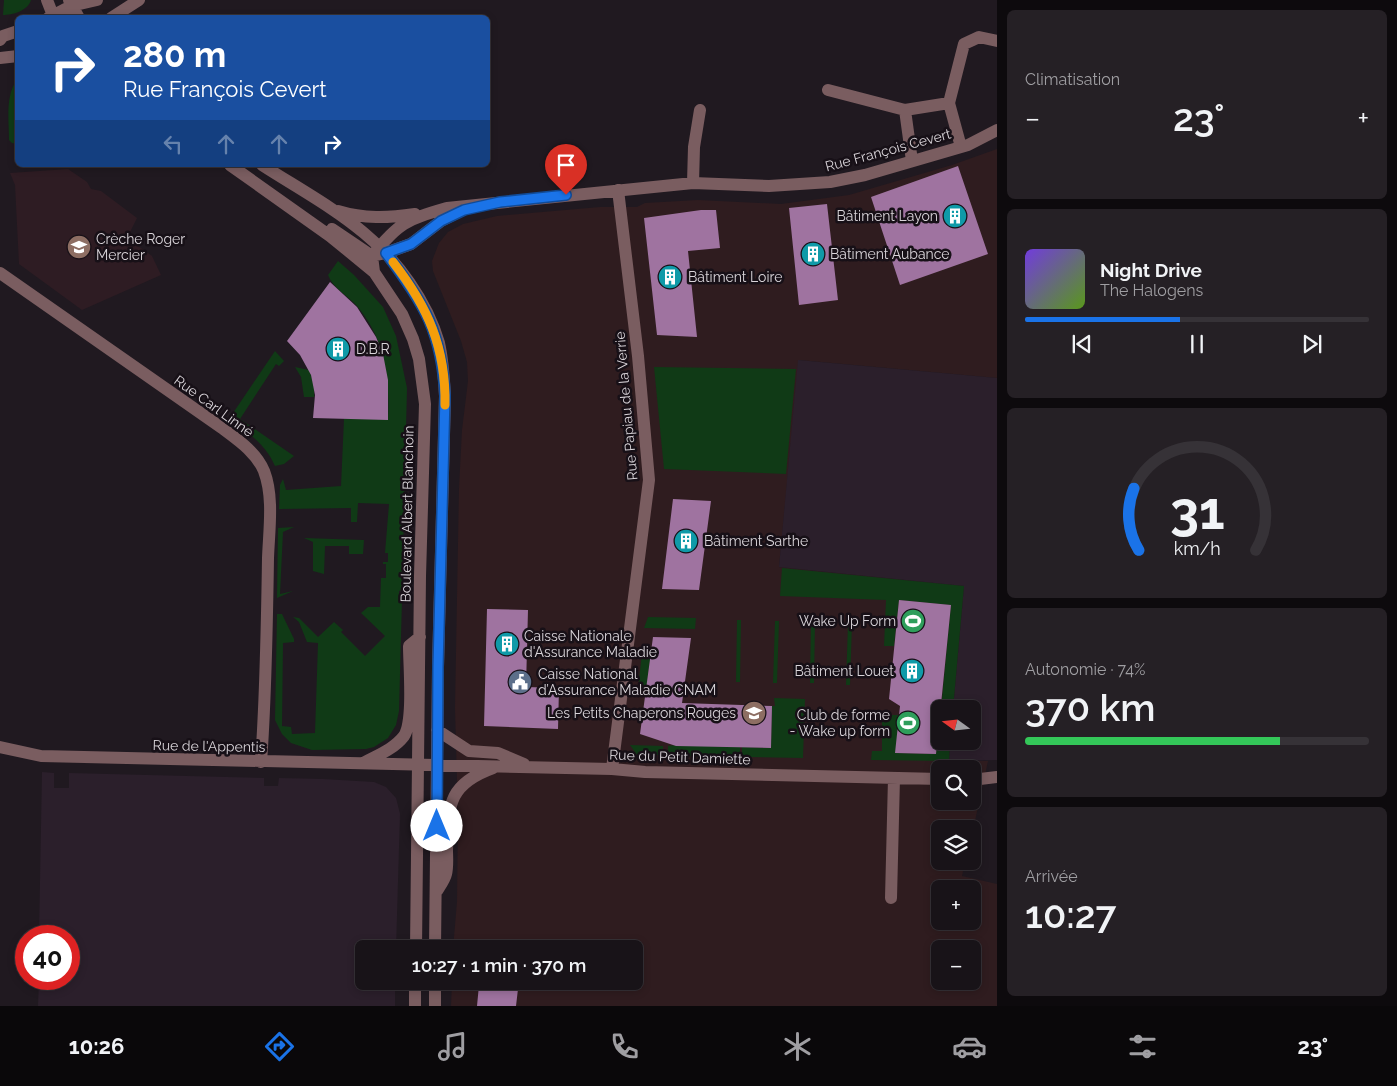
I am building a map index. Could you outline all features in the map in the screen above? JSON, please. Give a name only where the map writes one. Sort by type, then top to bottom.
[{"type":"street","points":[[47,0],[51,15]]},
{"type":"street","points":[[55,15],[70,3],[97,0]]},
{"type":"street","points":[[116,15],[140,0]]},
{"type":"street","points":[[133,15],[140,0]]},
{"type":"street","points":[[70,3],[77,15]]},
{"type":"street","points":[[0,40],[3,36],[15,31]]},
{"type":"street","points":[[961,146],[949,103],[964,44],[979,37],[997,41]]},
{"type":"street","points":[[0,58],[15,56]]},
{"type":"street","points":[[828,90],[905,110],[949,103]]},
{"type":"street","points":[[693,183],[694,147],[700,110]]},
{"type":"street","points":[[905,110],[912,161]]},
{"type":"street","name":"Rue François Cevert","points":[[379,252],[398,226],[411,219],[446,208],[693,183],[769,186],[808,185],[865,175],[961,146],[997,130]]},
{"type":"street","name":"Boulevard Albert Blanchoin","points":[[233,167],[312,223],[374,272],[388,291],[413,339],[419,359],[425,404],[416,940]]},
{"type":"street","points":[[265,167],[364,232],[421,302],[438,341],[444,370],[445,396],[437,730],[435,940]]},
{"type":"street","name":"Rue Papiau de la Verrie","points":[[612,769],[649,480],[638,351],[618,190]]},
{"type":"street","name":"Rue François Cevert","points":[[379,252],[411,244],[441,221],[464,210],[500,202]]},
{"type":"street","points":[[325,206],[347,214],[374,218],[391,218],[446,208]]},
{"type":"street","points":[[312,223],[330,228],[379,252]]},
{"type":"street","points":[[374,272],[379,252]]},
{"type":"street","name":"Rue Carl Linné","points":[[0,273],[228,433],[252,453],[263,469],[269,489],[269,521],[261,762]]},
{"type":"street","points":[[363,763],[392,747],[405,735],[410,714],[409,646],[420,637]]},
{"type":"street","points":[[437,730],[468,751],[498,753],[532,767]]},
{"type":"street","name":"Rue de l'Appentis","points":[[0,747],[41,756],[419,765]]},
{"type":"street","name":"Rue du Petit Damiette","points":[[419,765],[931,779]]},
{"type":"street","points":[[436,894],[446,874],[448,812],[453,796],[459,787],[480,772],[498,766]]},
{"type":"street","points":[[981,779],[997,777]]},
{"type":"street","points":[[891,898],[894,778]]},
{"type":"street","points":[[415,990],[415,1006]]},
{"type":"street","points":[[435,990],[435,1006]]},
{"type":"shaded area","points":[[997,149],[997,378],[799,360],[779,567],[964,586],[954,700],[931,700],[931,750],[950,750],[949,760],[931,760],[931,810],[977,810],[975,820],[931,820],[931,870],[963,870],[962,876],[980,880],[931,880],[931,930],[981,930],[981,880],[997,884],[997,1006],[451,1006],[452,990],[643,990],[643,940],[454,940],[457,902],[458,817],[455,708],[459,488],[462,430],[468,381],[467,362],[461,341],[433,271],[432,261],[439,243],[448,232],[463,224],[497,216],[600,207],[637,207],[645,203],[698,200],[781,204],[849,195],[952,165]]},
{"type":"shaded area","name":"Crèche Roger Mercier","points":[[68,169],[87,182],[91,189],[101,191],[137,218],[127,238],[152,256],[161,275],[82,310],[19,264],[15,185],[10,173]]},
{"type":"shaded area","points":[[798,360],[997,378],[997,760],[949,760],[950,750],[981,750],[981,700],[954,700],[964,586],[779,567]]},
{"type":"shaded area","points":[[981,761],[988,761],[981,793]]},
{"type":"shaded area","points":[[42,772],[54,773],[54,788],[69,788],[69,773],[264,778],[264,786],[278,786],[279,778],[323,779],[374,782],[386,787],[396,798],[400,814],[396,940],[355,940],[355,990],[395,990],[395,1006],[38,1006],[39,990],[80,990],[80,925],[39,925]]},
{"type":"green space","points":[[4,0],[31,0],[23,10],[3,15]]},
{"type":"green space","points":[[15,82],[15,144],[9,140],[8,117],[9,101]]},
{"type":"green space","points":[[338,261],[354,275],[383,307],[396,336],[407,388],[402,590],[399,591],[399,598],[402,599],[399,711],[396,725],[388,738],[374,747],[366,749],[312,750],[291,743],[282,734],[275,720],[277,614],[282,614],[294,639],[294,642],[283,643],[282,726],[291,727],[292,734],[315,733],[318,643],[307,642],[299,622],[293,617],[299,618],[318,637],[334,622],[343,630],[341,632],[365,656],[385,636],[361,613],[368,607],[380,607],[381,578],[386,578],[386,564],[383,564],[383,562],[388,562],[388,553],[385,553],[389,504],[358,503],[357,522],[351,522],[351,508],[279,509],[280,485],[283,479],[286,490],[341,486],[344,419],[388,419],[388,389],[380,345],[357,306],[330,280],[328,275]]},
{"type":"green space","points":[[275,351],[284,361],[279,366],[276,364],[240,419],[294,456],[284,464],[275,466],[261,445],[229,419]]},
{"type":"green space","points":[[295,367],[309,370],[314,383],[314,397],[304,397],[301,377]]},
{"type":"green space","points":[[654,367],[796,369],[786,474],[664,469]]},
{"type":"green space","points":[[294,527],[283,532],[280,594],[293,591],[277,598],[278,528]]},
{"type":"green space","points":[[304,538],[364,540],[363,554],[349,554],[349,546],[325,546],[324,574],[313,571],[313,542]]},
{"type":"green space","points":[[782,568],[964,586],[954,700],[942,700],[951,605],[899,600],[894,646],[884,646],[886,600],[780,596]]},
{"type":"green space","points":[[648,617],[696,618],[695,629],[644,628]]},
{"type":"green space","points":[[737,620],[741,620],[740,682],[736,682]]},
{"type":"green space","points":[[775,621],[779,621],[777,683],[773,683]]},
{"type":"green space","points":[[811,621],[815,621],[814,683],[810,683]]},
{"type":"green space","points":[[848,623],[852,623],[850,685],[846,685]]},
{"type":"green space","points":[[642,653],[651,654],[645,697],[637,697]]},
{"type":"green space","points":[[774,698],[805,699],[803,758],[742,757],[742,747],[771,748],[772,706],[775,706]]},
{"type":"green space","points":[[882,715],[899,715],[896,753],[936,754],[936,750],[950,750],[949,760],[871,760],[872,751],[882,751]]},
{"type":"green space","points":[[630,745],[663,746],[663,755],[637,755]]},
{"type":"green space","points":[[668,746],[740,747],[740,757],[668,756]]},
{"type":"building","points":[[958,166],[988,254],[900,285],[871,197]]},
{"type":"building","name":"Bâtiment Aubance","points":[[827,204],[838,300],[799,305],[789,208]]},
{"type":"building","name":"Bâtiment Loire","points":[[701,210],[716,210],[720,248],[688,251],[697,337],[657,335],[644,218]]},
{"type":"building","name":"D.B.R","points":[[330,282],[357,307],[376,337],[383,354],[388,380],[388,420],[313,418],[315,395],[311,375],[300,355],[287,341]]},
{"type":"building","name":"Bâtiment Sarthe","points":[[673,499],[711,501],[699,590],[662,589]]},
{"type":"building","name":"Bâtiment Louet","points":[[899,600],[951,605],[941,700],[931,700],[931,750],[936,750],[936,754],[895,753],[900,706],[889,699]]},
{"type":"building","name":"Caisse Nationale d'Assurance Maladie","points":[[487,609],[528,610],[526,687],[559,688],[558,729],[484,726]]},
{"type":"building","points":[[653,637],[691,638],[682,703],[772,706],[771,748],[676,746],[640,734]]},
{"type":"building","points":[[479,990],[518,990],[516,1006],[477,1006]]},
{"type":"slow traffic","points":[[393,262],[421,302],[438,341],[444,370],[445,405]]},
{"type":"place","name":"Bâtiment Layon","points":[[955,216]]},
{"type":"place","name":"Crèche Roger Mercier","points":[[79,247]]},
{"type":"place","name":"Bâtiment Aubance","points":[[813,254]]},
{"type":"place","name":"Bâtiment Loire","points":[[670,277]]},
{"type":"place","name":"D.B.R","points":[[338,349]]},
{"type":"place","name":"Bâtiment Sarthe","points":[[686,541]]},
{"type":"place","name":"Wake Up Form","points":[[913,621]]},
{"type":"place","name":"Caisse Nationale d'Assurance Maladie","points":[[507,644]]},
{"type":"place","name":"Bâtiment Louet","points":[[912,671]]},
{"type":"place","name":"Caisse National d’Assurance Maladie CNAM","points":[[520,682]]},
{"type":"place","name":"Les Petits Chaperons Rouges","points":[[754,713]]},
{"type":"place","name":"Club de forme - Wake up form","points":[[908,723]]},
{"type":"route","points":[[437,826],[444,370],[438,341],[421,302],[386,253],[411,244],[441,221],[464,210],[486,204],[566,195]]}]
